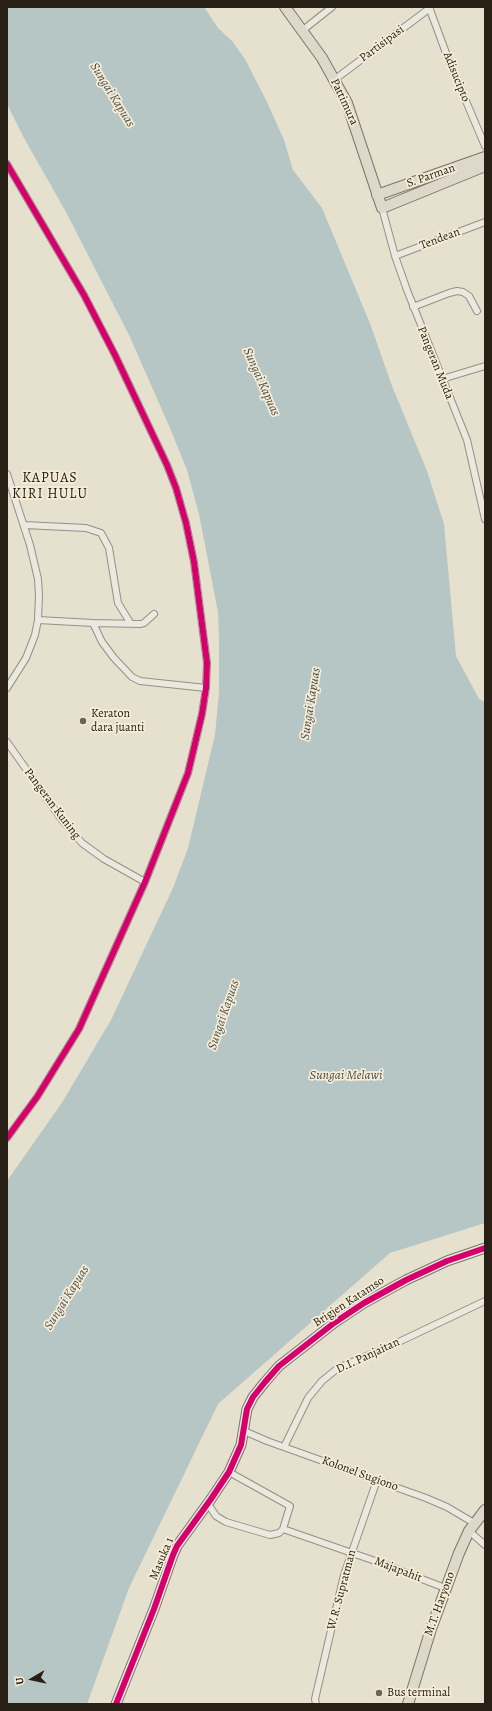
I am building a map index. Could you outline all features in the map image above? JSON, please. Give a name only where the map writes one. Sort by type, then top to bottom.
[{"type":"main road","name":"Pattimura","points":[[285,7],[302,30],[334,80],[350,111],[382,208]]},
{"type":"main road","name":"S. Parman","points":[[377,195],[485,157]]},
{"type":"main road","points":[[382,208],[485,166]]},
{"type":"main road","name":"M.T. Haryono","points":[[408,1704],[445,1588],[472,1527],[485,1510]]},
{"type":"street","points":[[302,30],[332,7]]},
{"type":"street","name":"Partisipasi","points":[[334,80],[430,8]]},
{"type":"street","name":"Adisucipto","points":[[430,8],[449,61],[485,146]]},
{"type":"street","points":[[7,164],[84,296],[162,452],[176,488],[187,531],[201,604],[208,663],[206,688],[199,732],[188,773],[145,882],[79,1029],[37,1097],[7,1138]]},
{"type":"street","name":"Pangeran Muda","points":[[382,208],[395,256],[413,307],[470,450],[485,519]]},
{"type":"street","name":"Tendean","points":[[395,256],[485,222]]},
{"type":"street","points":[[413,307],[449,292],[457,291],[463,292],[469,296],[477,311]]},
{"type":"street","points":[[442,379],[485,366]]},
{"type":"street","points":[[7,474],[30,545],[38,579],[39,595],[38,620],[35,635],[26,658],[7,688]]},
{"type":"street","points":[[24,525],[86,528],[102,533],[109,548],[118,603],[131,624]]},
{"type":"street","points":[[38,620],[131,624],[144,623],[154,614]]},
{"type":"street","points":[[93,623],[102,642],[114,658],[136,680],[206,688]]},
{"type":"street","name":"Pangeran Kuning","points":[[7,744],[65,824],[82,843],[109,862],[145,882]]},
{"type":"street","name":"Brigjen Katamso","points":[[244,1431],[247,1409],[253,1397],[265,1382],[279,1366],[334,1322],[364,1303],[406,1280],[447,1261],[485,1248]]},
{"type":"street","name":"D.I. Panjaitan","points":[[284,1447],[308,1398],[322,1382],[334,1372],[485,1301]]},
{"type":"street","name":"Kolonel Sugiono","points":[[244,1431],[267,1442],[377,1480],[447,1507],[472,1527],[485,1545]]},
{"type":"street","name":"Masuka 1","points":[[116,1704],[154,1609],[173,1555],[192,1524],[206,1507],[229,1472],[241,1445],[244,1431]]},
{"type":"street","points":[[206,1507],[226,1522],[270,1535],[278,1533],[283,1529],[290,1506],[229,1472]]},
{"type":"street","name":"W.R. Supratman","points":[[315,1703],[338,1599],[351,1553],[377,1480]]},
{"type":"street","name":"Majapahit","points":[[283,1529],[445,1588]]},
{"type":"water","points":[[7,7],[204,7],[218,28],[232,41],[245,59],[284,140],[293,170],[322,208],[371,326],[392,386],[427,471],[444,524],[456,656],[479,699],[485,702],[485,1223],[390,1253],[218,1404],[129,1588],[87,1704],[7,1704],[7,1181],[63,1101],[111,1020],[173,888],[188,848],[215,735],[219,692],[218,612],[199,514],[187,470],[170,428],[129,335],[66,212],[24,138],[7,104]]},
{"type":"cycle path","points":[[7,164],[84,295],[115,355],[167,465],[176,488],[186,523],[194,562],[207,663],[206,688],[202,714],[188,773],[145,882],[79,1029],[37,1097],[7,1138]]},
{"type":"cycle path","points":[[116,1704],[154,1609],[177,1546],[229,1472],[241,1445],[247,1409],[253,1397],[265,1382],[279,1366],[334,1323],[364,1303],[406,1280],[447,1261],[485,1248]]},
{"type":"place","name":"Keraton dara juanti","points":[[83,721]]},
{"type":"place","name":"Bus terminal","points":[[379,1693]]},
{"type":"district","name":"KAPUAS KIRI HULU","points":[[50,488]]},
{"type":"water label","name":"Sungai Kapuas","points":[[112,95]]},
{"type":"water label","name":"Sungai Kapuas","points":[[261,382]]},
{"type":"water label","name":"Sungai Kapuas","points":[[311,704]]},
{"type":"water label","name":"Sungai Kapuas","points":[[224,1015]]},
{"type":"water label","name":"Sungai Melawi","points":[[346,1076]]},
{"type":"water label","name":"Sungai Kapuas","points":[[67,1298]]}]
